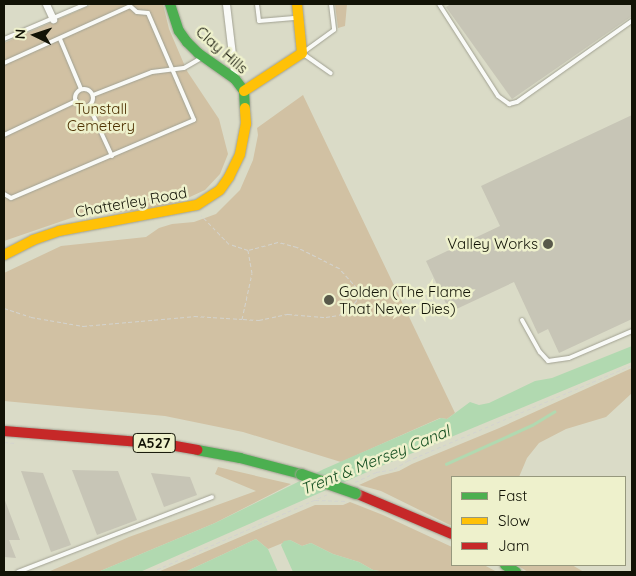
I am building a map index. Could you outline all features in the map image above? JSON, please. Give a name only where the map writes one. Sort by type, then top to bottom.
[{"type":"street","points":[[46,4],[53,19]]},
{"type":"street","name":"Clay Hills","points":[[170,4],[179,32],[203,57],[235,79],[244,91]]},
{"type":"street","points":[[226,4],[235,79]]},
{"type":"street","points":[[244,91],[302,53],[298,4]]},
{"type":"street","name":"Chatterley Road","points":[[4,255],[33,240],[59,231],[93,223],[174,212],[197,205],[220,190],[240,154],[246,124],[244,91]]},
{"type":"street","name":"A527","points":[[4,431],[164,444],[240,458],[302,474],[355,491],[451,534]]},
{"type":"lane","points":[[4,39],[86,4]]},
{"type":"lane","points":[[257,4],[259,21],[299,18]]},
{"type":"lane","points":[[331,4],[334,30],[302,53],[332,73]]},
{"type":"lane","points":[[439,4],[498,96],[509,104],[517,102],[632,21]]},
{"type":"lane","points":[[4,63],[130,6],[138,12],[148,13],[194,120],[11,198],[4,194]]},
{"type":"lane","points":[[60,39],[81,89]]},
{"type":"lane","points":[[93,95],[152,72],[184,68],[203,57]]},
{"type":"lane","points":[[81,89],[90,90],[93,95],[93,101],[89,106]]},
{"type":"lane","points":[[81,89],[76,95],[76,102],[80,106],[89,106]]},
{"type":"lane","points":[[4,135],[76,102]]},
{"type":"lane","points":[[89,106],[112,156]]},
{"type":"lane","points":[[522,320],[540,352],[548,362],[569,358],[632,331]]},
{"type":"lane","points":[[18,572],[212,497]]},
{"type":"path","points":[[4,308],[31,317],[82,326],[194,316],[259,320],[288,314],[326,317],[339,315],[350,308],[357,300],[357,288],[339,268],[297,247],[278,242],[248,250],[229,244],[201,214],[197,205]]},
{"type":"path","points":[[242,319],[252,273],[248,250]]},
{"type":"path","points":[[314,500],[340,502],[376,472],[394,469],[416,457],[632,365]]},
{"type":"path","points":[[4,442],[21,443]]},
{"type":"path","points":[[151,572],[332,492]]},
{"type":"green space","name":"Tunstall Cemetery","points":[[93,4],[163,4],[169,29],[187,71],[219,119],[228,154],[220,174],[205,190],[179,202],[141,210],[74,217],[4,241],[4,43]]},
{"type":"green space","points":[[335,4],[347,4],[345,26],[338,28]]},
{"type":"green space","points":[[303,95],[455,413],[447,419],[440,418],[341,462],[243,432],[165,416],[4,401],[4,273],[61,246],[146,237],[159,228],[172,224],[194,222],[216,214],[240,190],[253,160],[258,135],[257,128]]},
{"type":"green space","points":[[632,368],[632,393],[606,417],[566,429],[539,443],[527,458],[519,476],[451,476],[451,526],[381,491],[359,485],[379,476],[399,471]]},
{"type":"green space","points":[[218,467],[291,484],[215,523],[98,572],[48,572],[129,537],[256,491],[215,474]]},
{"type":"green space","points":[[350,502],[451,547],[451,566],[486,566],[497,572],[386,572],[373,570],[359,562],[333,554],[311,543],[302,546],[290,540],[268,549],[256,539],[185,572],[158,572],[315,505],[343,505]]},
{"type":"green space","points":[[519,566],[574,566],[584,572],[528,572]]},
{"type":"water","name":"Trent & Mersey Canal","points":[[632,346],[632,362],[374,469],[140,572],[98,572],[215,523],[324,469],[441,418],[447,419],[470,402],[479,405],[489,403],[535,381],[552,378]]},
{"type":"water","points":[[256,539],[268,549],[278,572],[185,572]]},
{"type":"water","points":[[290,540],[302,546],[311,543],[333,554],[359,562],[373,570],[386,572],[293,572],[281,545],[284,541]]},
{"type":"building","points":[[451,4],[632,4],[632,16],[512,99],[446,7]]},
{"type":"building","name":"Valley Works","points":[[632,115],[632,319],[559,353],[548,329],[538,334],[514,282],[450,312],[426,261],[500,226],[481,186]]},
{"type":"building","points":[[72,470],[118,471],[137,520],[97,535]]},
{"type":"building","points":[[21,471],[43,473],[71,545],[51,552]]},
{"type":"building","points":[[151,473],[190,477],[197,495],[164,507]]},
{"type":"building","points":[[4,498],[20,540],[9,540],[16,558],[4,557]]},
{"type":"waterway","points":[[446,464],[532,425],[554,412]]},
{"type":"traffic: fast","points":[[170,4],[179,31],[187,42],[198,53],[235,79],[244,91],[245,108]]},
{"type":"traffic: fast","points":[[197,450],[240,458],[301,474]]},
{"type":"traffic: fast","points":[[301,474],[355,493]]},
{"type":"traffic: fast","points":[[507,566],[516,572]]},
{"type":"traffic: slow","points":[[244,91],[302,53],[297,4]]},
{"type":"traffic: slow","points":[[4,255],[33,240],[59,231],[197,205],[220,190],[229,177],[240,154],[246,124],[245,108]]},
{"type":"traffic: jam","points":[[4,431],[164,444],[197,450]]},
{"type":"traffic: jam","points":[[355,493],[451,534]]},
{"type":"place","name":"Valley Works","points":[[548,244]]},
{"type":"place","name":"Golden (The Flame That Never Dies)","points":[[329,300]]}]
